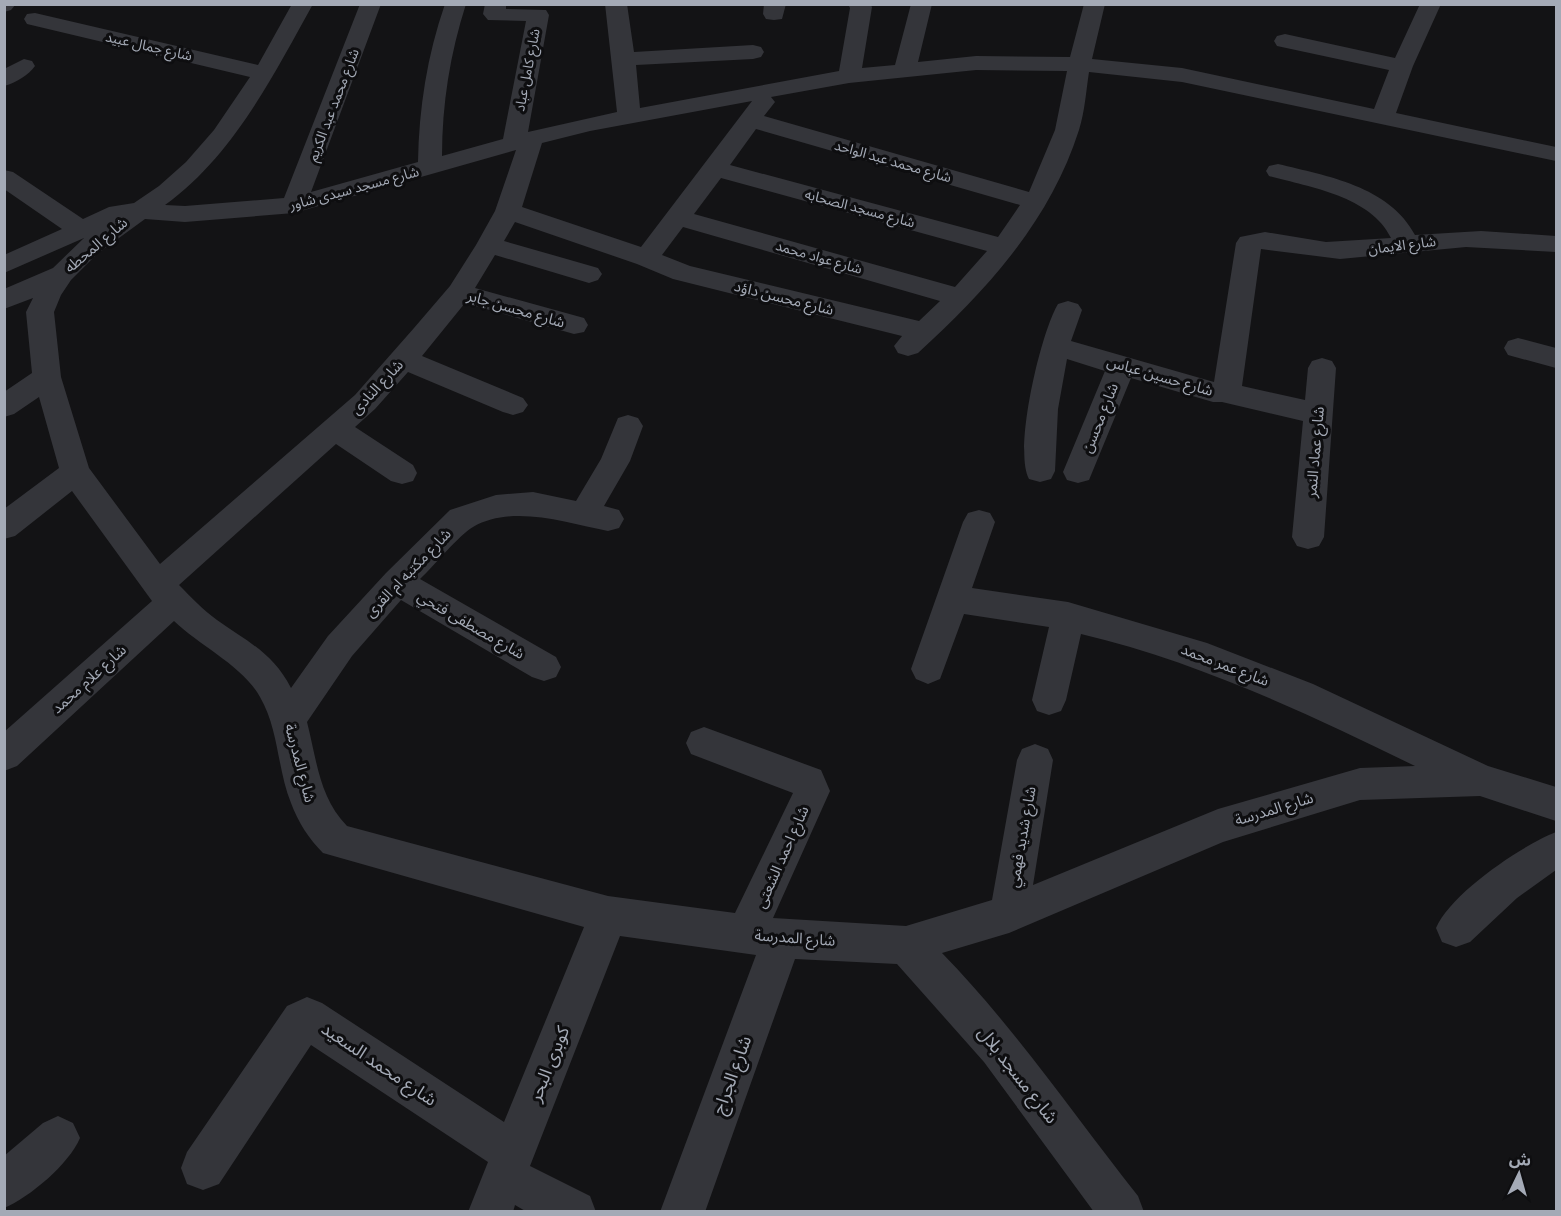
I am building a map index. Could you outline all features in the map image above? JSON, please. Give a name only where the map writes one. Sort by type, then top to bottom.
[{"type":"street","name":"شارع المحطه","points":[[165,594],[75,472],[46,377],[40,312],[48,293],[62,274],[88,248],[168,190],[195,167],[222,135],[264,73],[303,4]]},
{"type":"street","name":"شارع محمد عبد الكريم","points":[[294,205],[371,4]]},
{"type":"street","points":[[430,168],[430,118],[436,71],[447,27],[456,4]]},
{"type":"street","name":"شارع كامل عباد","points":[[496,4],[495,15],[538,15],[523,140]]},
{"type":"street","points":[[616,4],[624,59],[628,117]]},
{"type":"street","points":[[849,76],[861,7],[858,4]]},
{"type":"street","points":[[905,69],[922,4]]},
{"type":"street","points":[[961,298],[1004,248],[1035,202],[1054,166],[1076,97],[1080,64],[1095,4]]},
{"type":"street","points":[[1382,119],[1402,66],[1431,4]]},
{"type":"street","name":"شارع جمال عبيد","points":[[35,20],[264,73]]},
{"type":"street","points":[[1285,41],[1402,66]]},
{"type":"street","points":[[624,59],[753,52]]},
{"type":"street","name":"شارع مسجد سيدى شاور","points":[[4,265],[108,216],[137,211],[185,214],[294,205],[523,140],[628,117],[684,97],[770,92],[849,76],[976,63],[1080,64],[1182,75],[1382,119],[1557,154]]},
{"type":"street","points":[[4,79],[24,66]]},
{"type":"street","points":[[646,258],[715,169],[770,92]]},
{"type":"street","name":"شارع محمد عبد الواحد","points":[[751,120],[1035,202]]},
{"type":"street","name":"شارع النادى","points":[[165,594],[365,402],[459,292],[508,211],[523,140]]},
{"type":"street","name":"شارع مسجد الصحابه","points":[[715,169],[1004,248]]},
{"type":"street","points":[[1278,171],[1348,192],[1366,200],[1395,222],[1407,245]]},
{"type":"street","points":[[4,177],[80,229]]},
{"type":"street","name":"شارع محسن داؤد","points":[[508,211],[646,258],[682,273],[915,340],[961,298]]},
{"type":"street","name":"شارع عواد محمد","points":[[677,217],[961,298]]},
{"type":"street","name":"شارع الايمان","points":[[1249,243],[1264,240],[1314,249],[1353,251],[1434,241],[1492,238],[1557,244]]},
{"type":"street","name":"شارع حسين عباس","points":[[1054,346],[1222,392],[1227,388],[1249,243]]},
{"type":"street","points":[[489,245],[590,274]]},
{"type":"street","points":[[4,300],[62,274]]},
{"type":"street","name":"شارع محسن جابر","points":[[459,292],[574,325]]},
{"type":"street","points":[[1040,471],[1040,426],[1045,385],[1054,346],[1068,310]]},
{"type":"street","points":[[1518,348],[1557,358]]},
{"type":"street","points":[[403,359],[513,405]]},
{"type":"street","name":"شارع محسن","points":[[1078,472],[1122,365]]},
{"type":"street","name":"شارع عماد النمر","points":[[1308,537],[1322,368]]},
{"type":"street","points":[[4,407],[46,377]]},
{"type":"street","points":[[1222,392],[1318,414]]},
{"type":"street","name":"شارع مكتبه ام القرى","points":[[289,720],[340,646],[397,582],[461,519],[496,507],[533,504],[596,517],[628,426]]},
{"type":"street","points":[[336,429],[402,473]]},
{"type":"street","points":[[4,527],[75,472]]},
{"type":"street","points":[[928,669],[979,522]]},
{"type":"street","name":"شارع مصطفى فتحي","points":[[397,582],[544,667]]},
{"type":"street","name":"شارع المدرسة","points":[[165,594],[203,628],[258,668],[272,685],[289,720],[308,801],[324,828],[336,841],[608,915],[764,937],[906,945],[1009,914],[1218,826],[1360,784],[1480,780],[1557,804]]},
{"type":"street","name":"شارع علام محمد","points":[[4,755],[165,594]]},
{"type":"street","name":"شارع عمر محمد","points":[[954,598],[1068,616],[1155,639],[1242,670],[1287,689],[1480,780]]},
{"type":"street","points":[[1049,700],[1068,616]]},
{"type":"street","name":"شارع احمد الشعتى","points":[[704,743],[808,782],[811,786],[812,791],[764,937]]},
{"type":"street","name":"شارع شديد فهمي","points":[[1009,914],[1035,760]]},
{"type":"street","points":[[1456,928],[1491,893],[1531,864],[1557,850]]},
{"type":"street","name":"كوبرى البحر","points":[[502,1180],[608,915]]},
{"type":"street","name":"شارع الجراج","points":[[682,1212],[764,937]]},
{"type":"street","name":"شارع مسجد بلال","points":[[906,945],[999,1046],[1122,1212]]},
{"type":"street","name":"شارع محمد السعيد","points":[[203,1168],[302,1021],[307,1018],[502,1180]]},
{"type":"street","points":[[4,1186],[58,1138]]},
{"type":"street","points":[[502,1180],[574,1212]]}]
